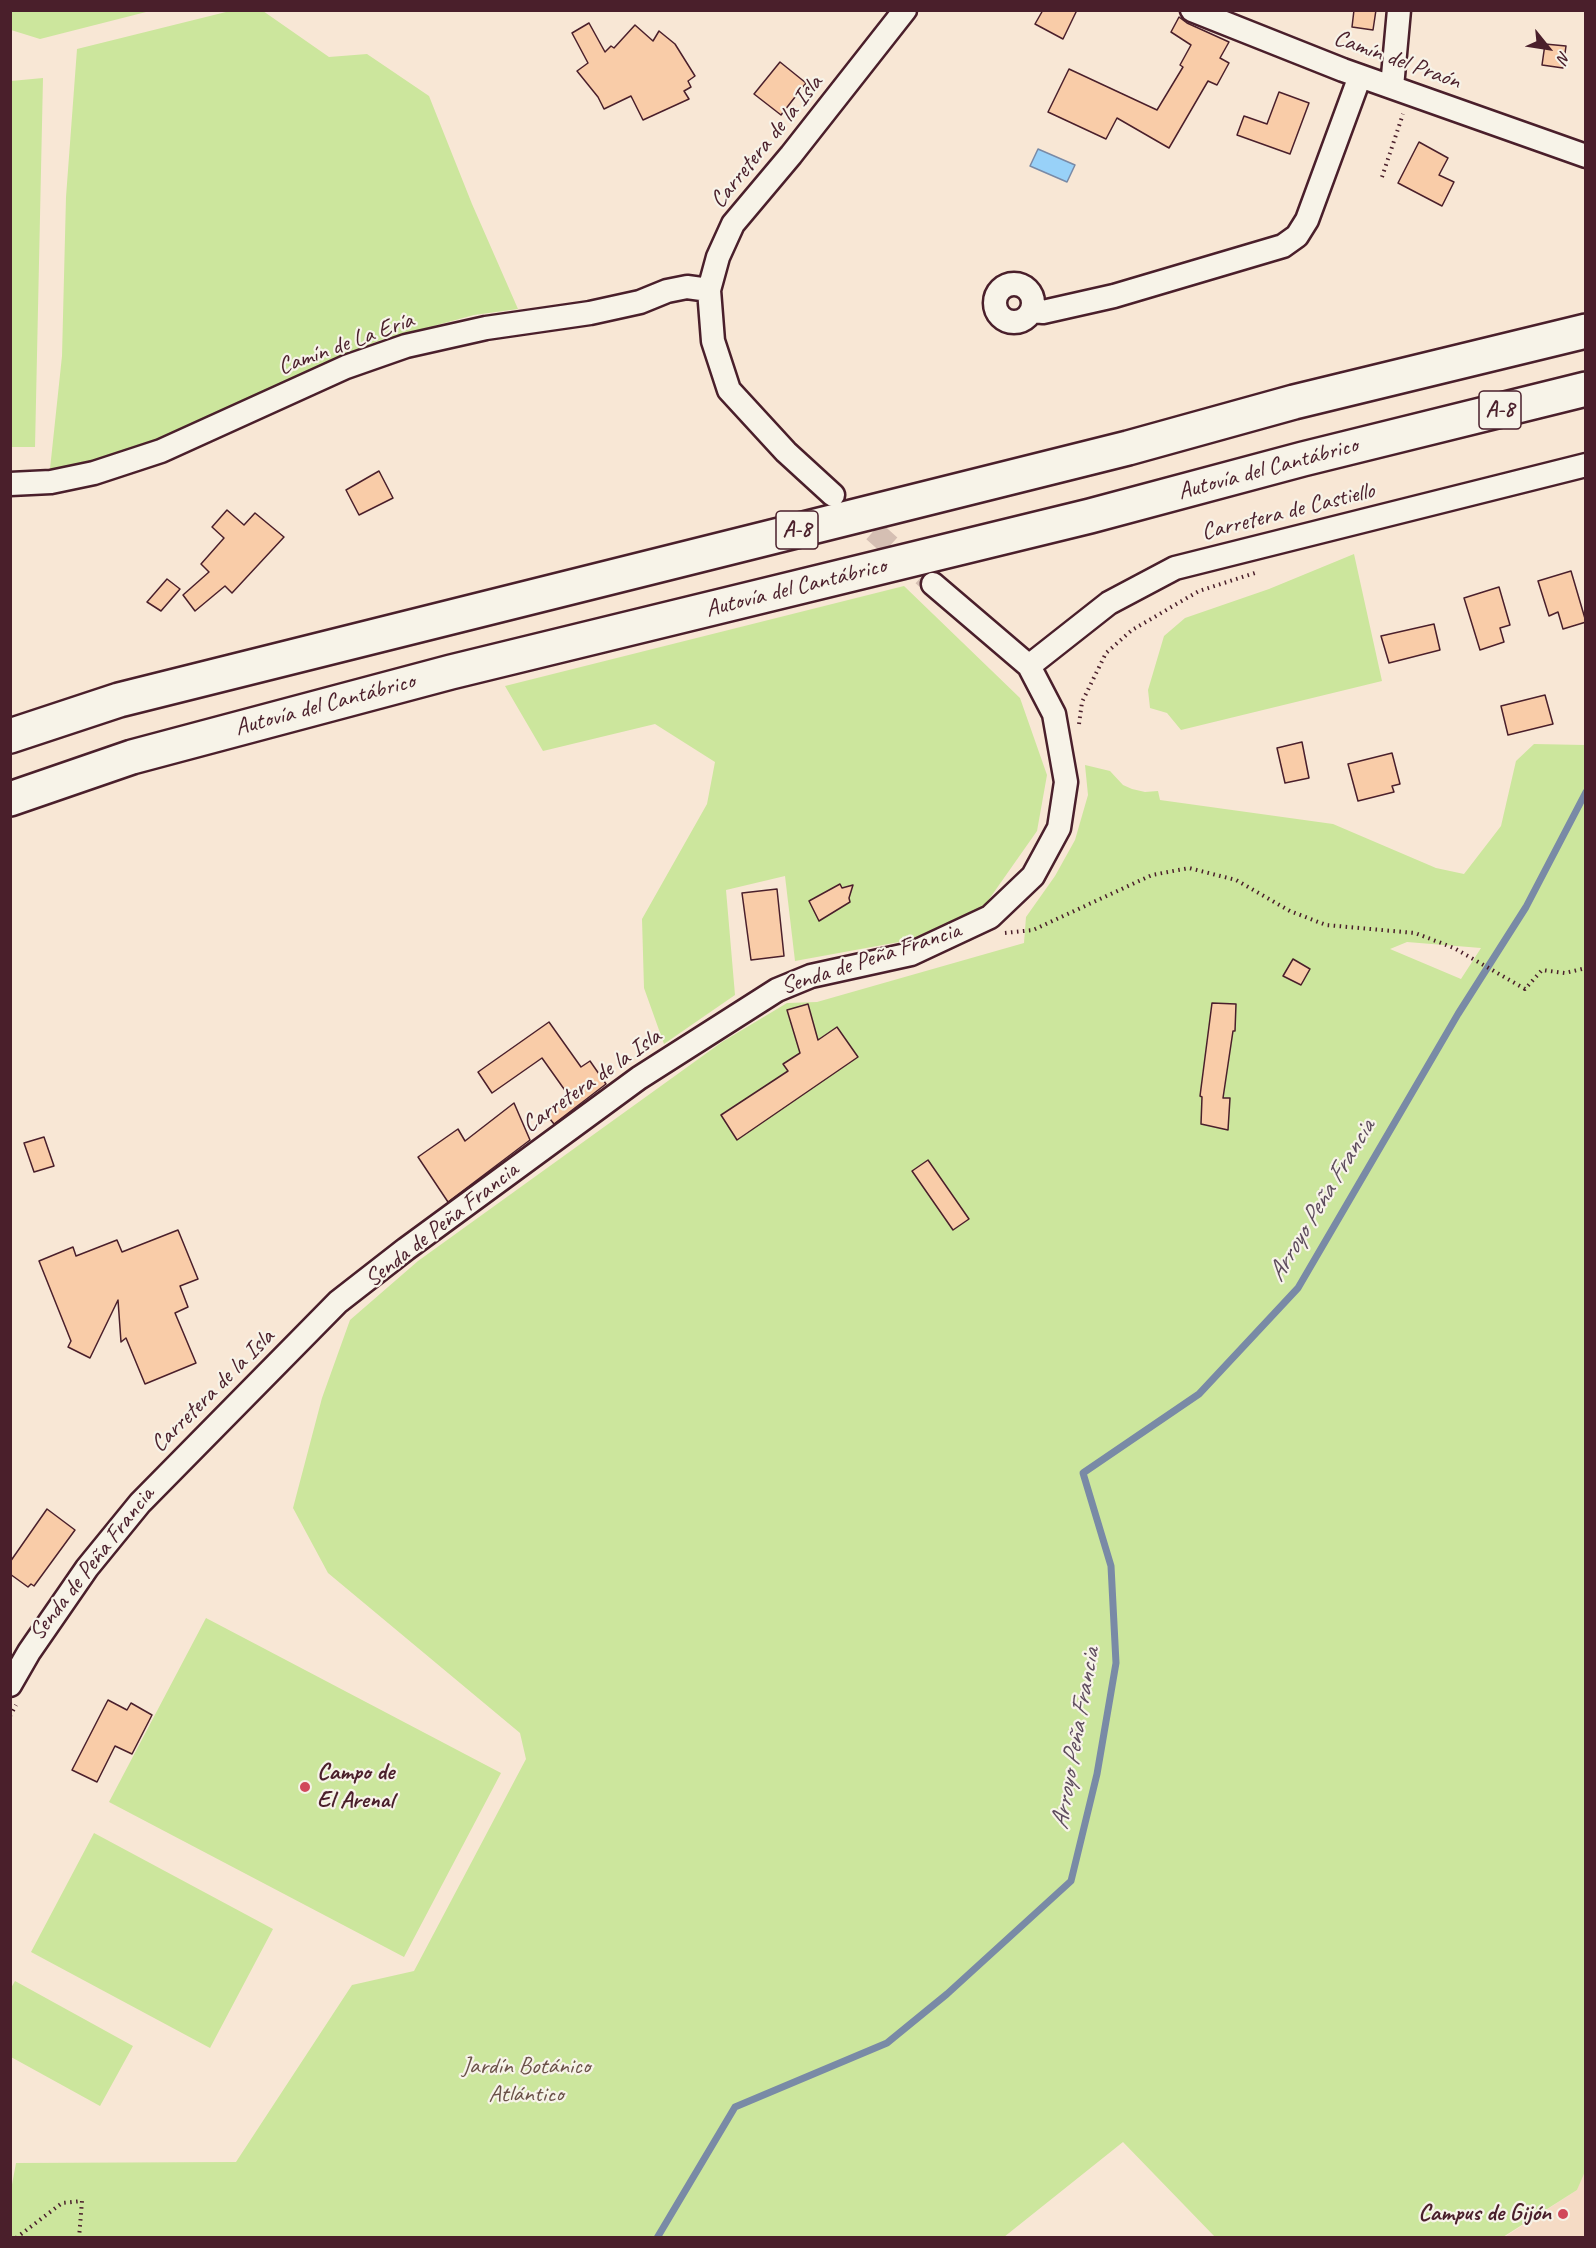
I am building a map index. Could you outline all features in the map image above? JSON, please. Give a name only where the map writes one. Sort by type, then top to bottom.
[{"type":"highway","points":[[1128,447],[1293,389],[1586,309]]},
{"type":"highway","name":"A-8","points":[[10,736],[119,700],[1128,447],[1294,402],[1586,331]]},
{"type":"highway","name":"Autovía del Cantábrico","points":[[10,799],[132,757],[451,672],[1089,516],[1303,459],[1586,389]]},
{"type":"street","name":"Carretera de la Isla","points":[[833,495],[786,452],[729,390],[713,341],[709,290],[718,257],[733,224],[791,155],[905,10]]},
{"type":"street","name":"Camín del Praón","points":[[1192,10],[1360,76],[1586,156]]},
{"type":"street","points":[[1399,10],[1401,90]]},
{"type":"street","points":[[1032,311],[1057,310],[1114,296],[1283,246],[1297,236],[1307,220],[1360,76]]},
{"type":"street","name":"Camín de La Ería","points":[[10,484],[51,482],[94,474],[161,450],[346,367],[406,346],[486,328],[590,313],[640,302],[667,291],[687,287],[709,290]]},
{"type":"street","name":"Carretera de Castiello","points":[[1029,666],[1110,603],[1174,568],[1586,465]]},
{"type":"street","name":"Carretera de la Isla","points":[[15,1691],[29,1652],[87,1568],[140,1503],[338,1302],[406,1249],[639,1078],[777,990],[811,976],[911,954],[990,916],[1033,876],[1059,828],[1066,782],[1054,714],[1029,666],[933,584]]},
{"type":"path","points":[[1382,177],[1401,90]]},
{"type":"path","points":[[1078,731],[1082,702],[1093,677],[1106,653],[1132,630],[1199,591],[1267,569]]},
{"type":"path","points":[[1008,925],[1003,933],[1033,930],[1152,875],[1189,868],[1236,880],[1290,911],[1326,925],[1414,933],[1454,948],[1525,989],[1542,970],[1565,973],[1586,968]]},
{"type":"path","points":[[10,1716],[15,1691]]},
{"type":"path","points":[[16,2238],[62,2203],[82,2201],[79,2238]]},
{"type":"shaded area","name":"Campus de Gijón","points":[[1585,2169],[1585,2237],[1503,2238],[1577,2190]]},
{"type":"green space","points":[[10,11],[150,11],[40,39],[11,30]]},
{"type":"green space","points":[[230,11],[263,11],[329,57],[367,54],[429,96],[472,204],[518,309],[474,315],[378,341],[231,405],[168,436],[99,463],[50,469],[62,356],[66,197],[77,49]]},
{"type":"green space","points":[[43,78],[35,447],[11,447],[11,81]]},
{"type":"green space","points":[[1354,554],[1382,681],[1181,730],[1167,713],[1150,708],[1148,690],[1164,636],[1185,618],[1269,589]]},
{"type":"green space","points":[[904,586],[1020,698],[1047,775],[1037,831],[985,905],[910,940],[795,961],[785,876],[726,890],[735,995],[664,1044],[644,988],[642,919],[707,804],[715,762],[655,724],[543,751],[505,686]]},
{"type":"green space","name":"Jardín Botánico Atlántico","points":[[1534,744],[1585,745],[1586,2169],[1577,2190],[1503,2237],[1215,2237],[1123,2142],[1004,2237],[11,2238],[11,2190],[16,2163],[236,2162],[352,1985],[414,1971],[526,1759],[520,1733],[328,1573],[293,1508],[322,1398],[350,1320],[418,1261],[722,1042],[787,1003],[817,1002],[1024,943],[1026,917],[1055,876],[1075,840],[1088,795],[1085,765],[1110,771],[1123,785],[1132,789],[1145,792],[1158,791],[1160,800],[1333,824],[1436,868],[1464,874],[1501,826],[1516,761]],"holes":[[[1407,942],[1481,948],[1461,979],[1390,949]]]},
{"type":"green space","name":"Campo de El Arenal","points":[[206,1618],[501,1773],[404,1957],[109,1802]]},
{"type":"green space","points":[[94,1833],[273,1929],[210,2048],[31,1952]]},
{"type":"green space","points":[[15,1981],[133,2046],[100,2106],[11,2057],[11,1988]]},
{"type":"water","points":[[1038,149],[1075,165],[1067,182],[1030,166]]},
{"type":"building","points":[[1043,10],[1077,10],[1063,39],[1035,24]]},
{"type":"building","points":[[1354,10],[1376,10],[1373,30],[1352,27]]},
{"type":"building","points":[[1179,17],[1229,42],[1220,58],[1229,63],[1217,85],[1208,81],[1169,148],[1117,118],[1106,139],[1048,112],[1069,69],[1157,110],[1183,67],[1180,65],[1191,45],[1171,32]]},
{"type":"building","points":[[589,23],[605,52],[611,46],[614,48],[635,25],[653,41],[659,31],[675,44],[695,76],[688,81],[691,87],[684,91],[689,99],[643,120],[631,96],[604,109],[598,97],[577,71],[588,63],[572,33]]},
{"type":"building","points":[[1545,44],[1566,46],[1563,68],[1542,65]]},
{"type":"building","points":[[780,62],[806,83],[781,115],[754,94]]},
{"type":"building","points":[[1279,92],[1309,103],[1290,154],[1237,135],[1244,116],[1267,124]]},
{"type":"building","points":[[1419,142],[1448,158],[1439,175],[1454,182],[1442,206],[1398,183]]},
{"type":"building","points":[[379,471],[393,498],[359,515],[346,490]]},
{"type":"building","points":[[227,510],[244,525],[255,513],[284,537],[232,593],[225,586],[195,611],[183,595],[209,572],[201,564],[224,538],[212,527]]},
{"type":"building","points":[[1571,571],[1586,622],[1563,629],[1558,612],[1549,616],[1538,581]]},
{"type":"building","points":[[167,579],[180,589],[161,611],[147,602]]},
{"type":"building","points":[[1499,587],[1510,625],[1500,628],[1504,642],[1480,650],[1464,598]]},
{"type":"building","points":[[1434,624],[1440,650],[1389,663],[1381,636]]},
{"type":"building","points":[[1545,695],[1553,724],[1508,735],[1501,706]]},
{"type":"building","points":[[1302,742],[1309,778],[1285,783],[1277,748]]},
{"type":"building","points":[[1392,753],[1400,784],[1392,786],[1394,792],[1358,801],[1348,764]]},
{"type":"building","points":[[840,884],[842,888],[853,885],[850,902],[819,921],[809,901]]},
{"type":"building","points":[[777,889],[784,956],[751,960],[742,893]]},
{"type":"building","points":[[1293,959],[1310,969],[1301,985],[1283,976]]},
{"type":"building","points":[[1212,1003],[1236,1004],[1235,1031],[1233,1031],[1223,1098],[1230,1098],[1228,1130],[1201,1124],[1202,1097],[1200,1096]]},
{"type":"building","points":[[808,1004],[818,1040],[837,1027],[858,1057],[737,1140],[721,1115],[788,1071],[783,1064],[800,1053],[787,1010]]},
{"type":"building","points":[[549,1022],[581,1067],[590,1061],[606,1084],[554,1124],[546,1114],[569,1096],[542,1058],[492,1093],[478,1072]]},
{"type":"building","points":[[514,1103],[530,1140],[448,1202],[418,1157],[458,1129],[465,1141]]},
{"type":"building","points":[[44,1137],[54,1166],[34,1172],[24,1143]]},
{"type":"building","points":[[928,1160],[969,1219],[953,1230],[912,1171]]},
{"type":"building","points":[[178,1230],[198,1279],[180,1286],[188,1307],[175,1313],[196,1363],[145,1384],[126,1338],[121,1342],[118,1300],[90,1358],[68,1347],[71,1341],[39,1261],[73,1247],[76,1256],[117,1240],[122,1252]]},
{"type":"building","points":[[47,1509],[75,1530],[34,1586],[31,1584],[28,1587],[10,1574],[10,1562]]},
{"type":"building","points":[[108,1700],[127,1710],[131,1703],[152,1715],[132,1754],[115,1746],[97,1782],[72,1770]]},
{"type":"waterway","name":"Arroyo Peña Francia","points":[[657,2238],[735,2107],[887,2043],[947,1994],[1071,1881],[1097,1774],[1116,1663],[1111,1566],[1083,1473],[1199,1394],[1298,1288],[1458,1014],[1526,907],[1586,792]]},
{"type":"tunnel","points":[[849,509],[933,584]]},
{"type":"place","name":"Campo de El Arenal","points":[[305,1787]]},
{"type":"place","name":"Campus de Gijón","points":[[1563,2214]]}]
